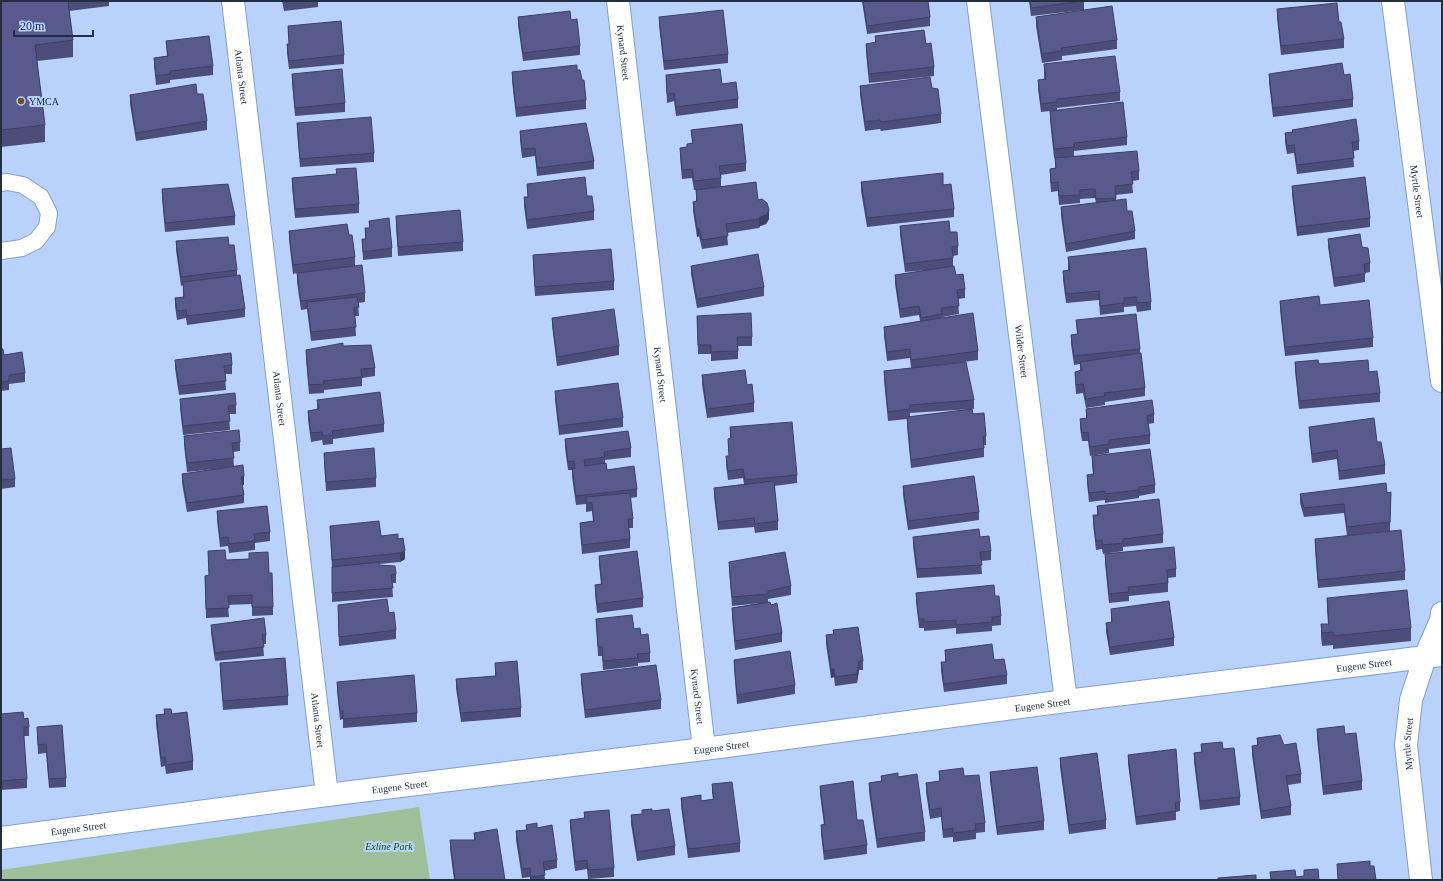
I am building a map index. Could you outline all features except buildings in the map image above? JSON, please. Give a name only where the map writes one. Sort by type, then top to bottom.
[{"type":"street","name":"Atlanta Street","points":[[233,1],[327,795]]},
{"type":"street","name":"Kynard Street","points":[[618,1],[704,749]]},
{"type":"street","name":"Wilder Street","points":[[978,1],[1066,701]]},
{"type":"street","name":"Myrtle Street","points":[[1393,1],[1442,382]]},
{"type":"street","name":"Myrtle Street","points":[[1421,880],[1406,745],[1411,700],[1433,656],[1442,613]]},
{"type":"street","name":"Eugene Street","points":[[1,838],[327,795],[704,749],[1066,701],[1433,656]]},
{"type":"lane","points":[[1,183],[7,182],[23,185],[41,197],[49,213],[47,227],[36,241],[22,248],[1,251]]},
{"type":"green space","name":"Exline Park","points":[[419,807],[430,880],[1,880],[1,870]]},
{"type":"place","name":"YMCA","points":[[21,101]]}]
